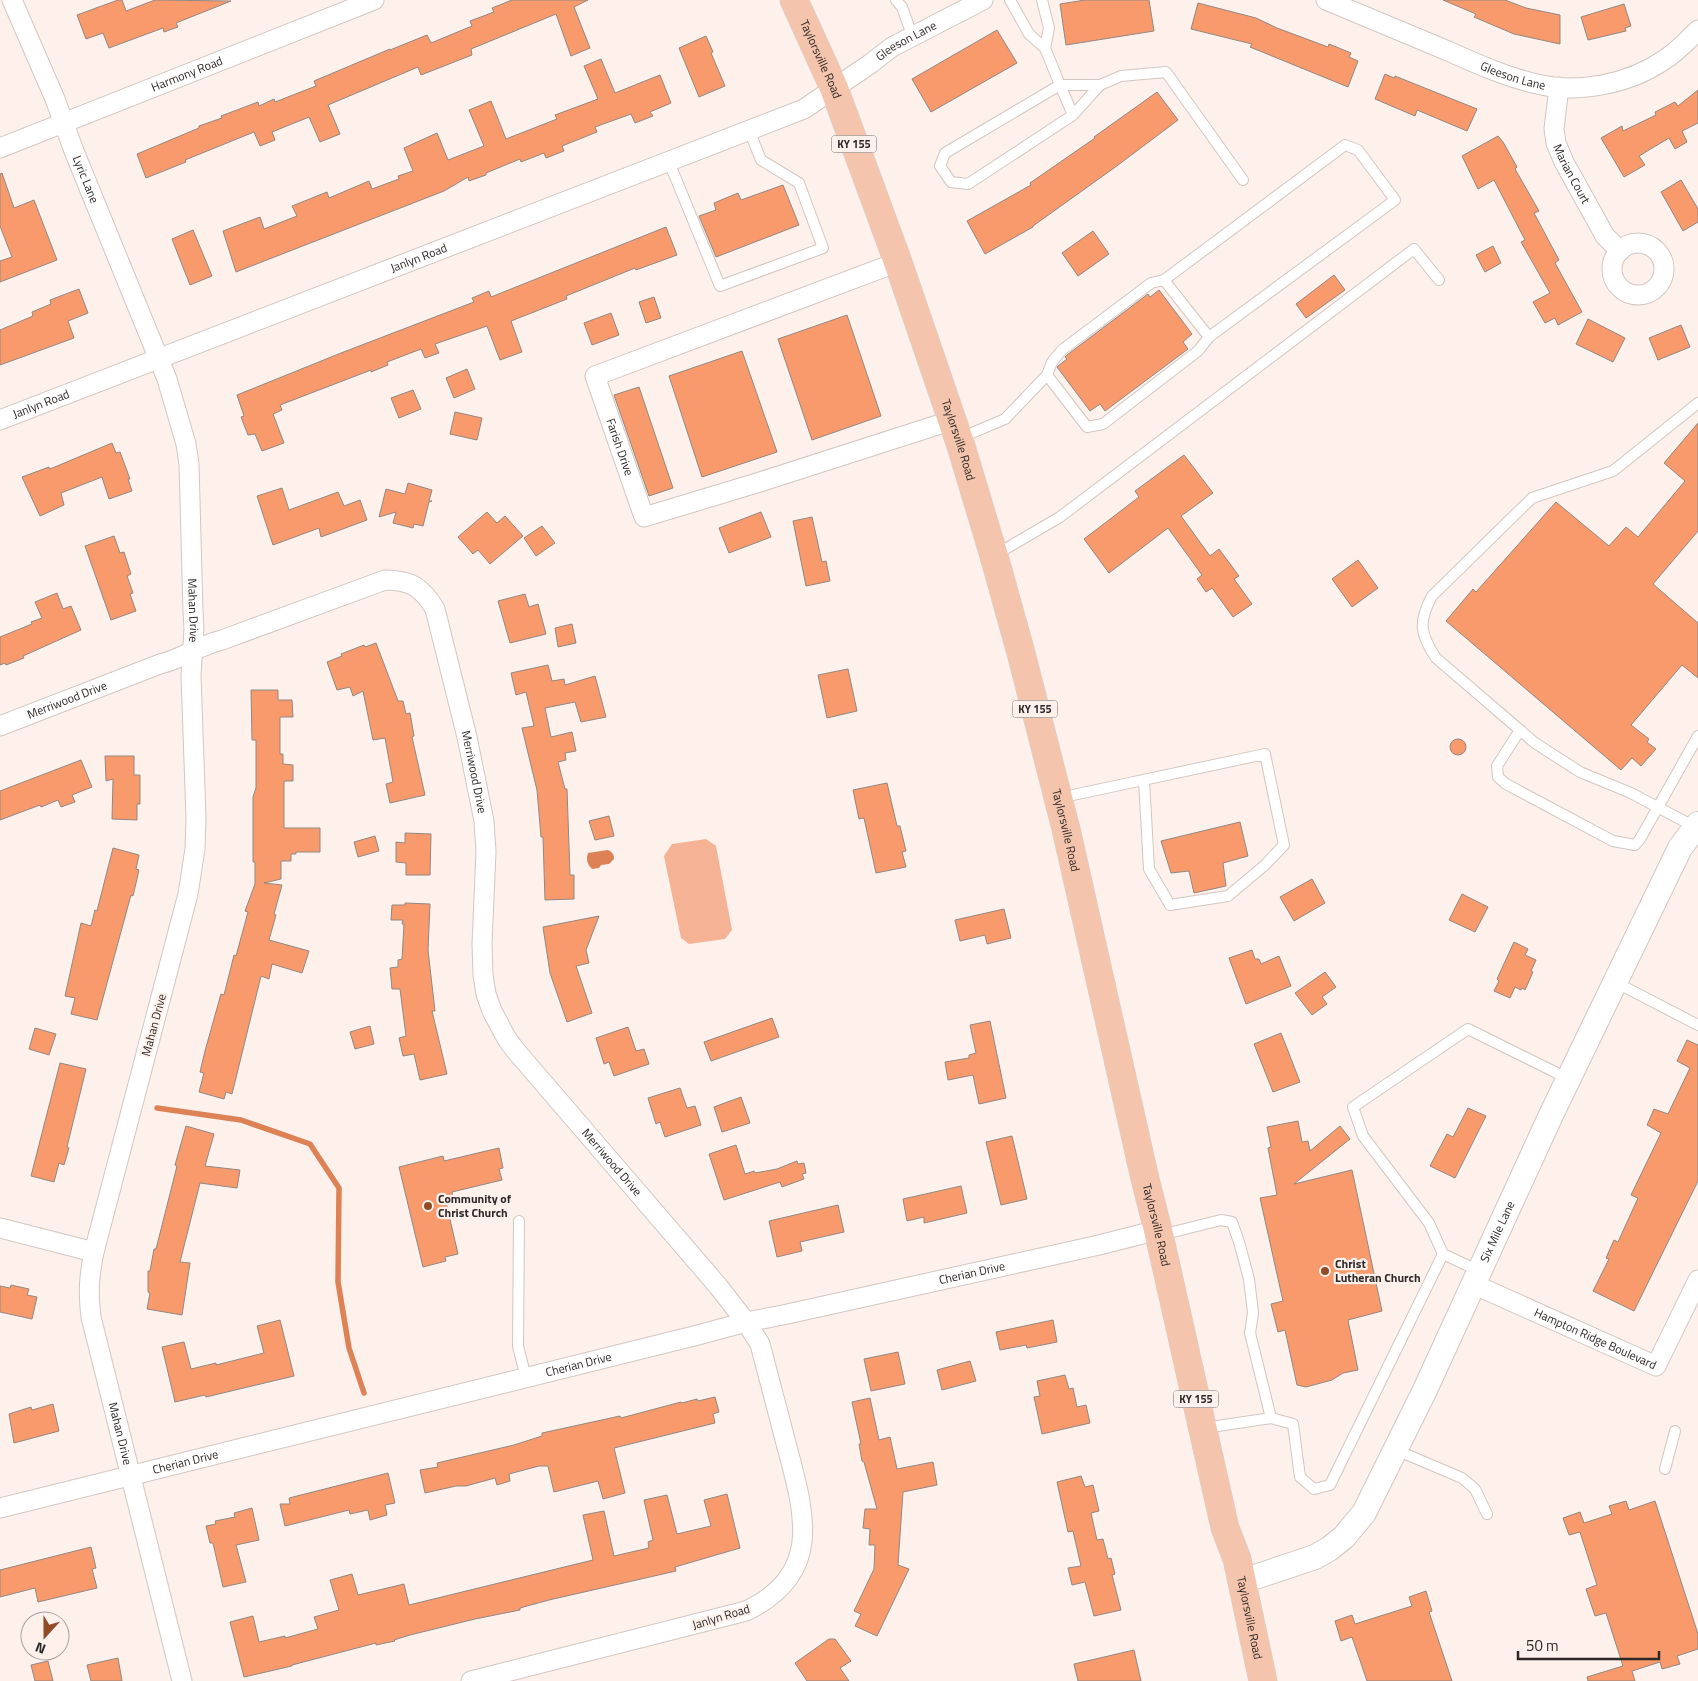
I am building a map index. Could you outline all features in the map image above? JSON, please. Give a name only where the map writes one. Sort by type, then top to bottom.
[{"type":"main road","name":"Taylorsville Road","points":[[798,3],[834,88],[898,262],[956,429],[1022,656],[1058,798],[1142,1169],[1159,1232],[1225,1528],[1237,1559],[1263,1681]]},
{"type":"street","name":"Lyric Lane","points":[[12,0],[64,123],[158,359]]},
{"type":"street","name":"Harmony Road","points":[[0,148],[374,0]]},
{"type":"street","name":"Gleeson Lane","points":[[1326,0],[1500,73],[1538,85],[1558,87],[1577,88],[1614,82],[1645,71],[1679,50],[1698,30]]},
{"type":"street","name":"Gleeson Lane","points":[[834,88],[892,47],[978,1]]},
{"type":"street","name":"Marian Court","points":[[1558,87],[1554,129],[1556,143],[1564,162],[1606,236],[1620,251]]},
{"type":"street","name":"Janlyn Road","points":[[0,420],[804,109],[834,88]]},
{"type":"street","name":"Farish Drive","points":[[898,262],[595,376],[644,517],[760,482],[956,429]]},
{"type":"street","name":"Mahan Drive","points":[[158,359],[167,379],[186,444],[189,464],[194,629],[191,676],[196,849],[188,894],[94,1252],[88,1290],[91,1317],[182,1681]]},
{"type":"street","name":"Merriwood Drive","points":[[0,726],[160,664],[173,661],[211,642],[222,640],[385,580],[399,580],[410,583],[419,589],[435,609],[440,624],[467,737],[484,822],[486,852],[482,944],[483,975],[486,994],[492,1011],[516,1051],[718,1286],[746,1322]]},
{"type":"street","name":"Six Mile Lane","points":[[1242,1581],[1315,1557],[1330,1549],[1344,1537],[1364,1513],[1396,1450],[1569,1078],[1680,848],[1697,825]]},
{"type":"street","points":[[0,1228],[94,1252]]},
{"type":"street","name":"Cherian Drive","points":[[0,1508],[746,1322],[783,1316],[1159,1232]]},
{"type":"street","name":"Hampton Ridge Boulevard","points":[[1476,1277],[1656,1366],[1698,1280]]},
{"type":"street","name":"Janlyn Road","points":[[471,1681],[746,1611],[772,1596],[784,1585],[796,1564],[801,1550],[804,1531],[802,1511],[760,1344],[746,1322]]},
{"type":"lane","points":[[896,0],[902,7],[912,35]]},
{"type":"lane","points":[[1010,0],[1029,34],[1045,48],[1073,115]]},
{"type":"lane","points":[[1042,0],[1050,28],[1045,48]]},
{"type":"lane","points":[[1100,85],[1073,115],[968,184],[951,182],[940,166],[945,153],[1060,85],[1100,85],[1121,76],[1166,72],[1243,180]]},
{"type":"lane","points":[[669,162],[720,286],[823,248],[799,183],[761,160],[749,130]]},
{"type":"lane","points":[[956,429],[1004,419],[1046,375],[1052,362],[1062,350],[1151,283],[1164,280],[1345,145],[1358,150],[1395,200],[1209,337],[1198,351],[1103,424],[1087,427],[1046,375]]},
{"type":"lane","points":[[994,556],[1060,517],[1414,249],[1438,280]]},
{"type":"lane","points":[[1164,280],[1209,337]]},
{"type":"lane","points":[[1697,825],[1580,772],[1535,743],[1436,658],[1426,642],[1423,612],[1432,596],[1532,498],[1613,471],[1698,403]]},
{"type":"lane","points":[[1520,730],[1497,766],[1498,777],[1506,784],[1613,841],[1630,845],[1635,844],[1640,839],[1698,736]]},
{"type":"lane","points":[[1058,798],[1265,754],[1284,844],[1265,865],[1228,896],[1170,905],[1149,869],[1144,780]]},
{"type":"lane","points":[[1616,982],[1698,1025]]},
{"type":"lane","points":[[1476,1277],[1443,1254],[1429,1223],[1363,1136],[1353,1107],[1468,1029],[1569,1078]]},
{"type":"lane","points":[[1159,1232],[1221,1220],[1232,1222],[1249,1279],[1253,1313],[1250,1333],[1271,1418]]},
{"type":"lane","points":[[519,1221],[518,1346],[526,1378]]},
{"type":"lane","points":[[1202,1428],[1271,1418],[1293,1424],[1300,1477],[1314,1489],[1330,1485],[1443,1254]]},
{"type":"lane","points":[[1665,1469],[1675,1431]]},
{"type":"lane","points":[[1396,1450],[1462,1478],[1475,1489],[1487,1514]]},
{"type":"shaded area","points":[[706,839],[716,846],[732,930],[725,939],[689,944],[681,938],[664,856],[672,844]]},
{"type":"shaded area","points":[[608,850],[614,856],[614,859],[609,864],[592,869],[587,861],[588,853]]},
{"type":"building","points":[[122,0],[126,11],[155,0],[231,1],[176,23],[178,27],[164,32],[163,28],[109,48],[103,33],[86,39],[77,15]]},
{"type":"building","points":[[512,0],[588,0],[574,7],[590,48],[571,56],[556,14],[471,49],[472,55],[421,75],[418,67],[328,105],[340,134],[320,142],[309,117],[272,132],[275,140],[260,146],[254,132],[146,178],[137,154],[199,128],[199,126],[222,118],[221,116],[258,102],[259,106],[274,99],[275,102],[316,86],[314,81],[427,35],[431,43],[472,26],[470,21],[494,12],[492,8]]},
{"type":"building","points":[[1085,0],[1149,0],[1154,31],[1066,45],[1060,4]]},
{"type":"building","points":[[1443,0],[1505,0],[1526,8],[1560,15],[1560,44],[1514,34],[1474,17],[1476,14]]},
{"type":"building","points":[[1198,3],[1256,18],[1328,47],[1329,44],[1351,53],[1349,57],[1358,61],[1348,87],[1250,47],[1252,44],[1191,29]]},
{"type":"building","points":[[1624,4],[1631,26],[1625,28],[1626,31],[1588,40],[1581,17]]},
{"type":"building","points":[[997,30],[1017,63],[931,112],[912,79]]},
{"type":"building","points":[[706,36],[725,86],[699,97],[679,48]]},
{"type":"building","points":[[601,59],[615,93],[660,75],[671,103],[650,112],[653,116],[635,123],[631,114],[595,127],[597,132],[562,146],[564,151],[546,158],[544,153],[521,162],[520,159],[469,181],[468,177],[444,191],[236,272],[223,231],[260,217],[264,229],[297,216],[292,206],[327,192],[329,198],[369,181],[372,189],[399,179],[398,176],[413,171],[404,148],[437,133],[448,160],[484,146],[469,110],[491,101],[506,139],[557,119],[555,115],[598,99],[584,66]]},
{"type":"building","points":[[1385,74],[1394,78],[1395,76],[1477,109],[1467,131],[1417,110],[1415,116],[1375,99]]},
{"type":"building","points":[[1698,90],[1698,123],[1682,131],[1687,142],[1675,149],[1669,138],[1639,156],[1645,165],[1624,177],[1601,138],[1622,126],[1623,131],[1656,115],[1655,112],[1675,102],[1678,106]]},
{"type":"building","points":[[1157,92],[1178,120],[1033,227],[985,254],[967,221],[1031,185],[1030,183]]},
{"type":"building","points":[[1498,136],[1517,167],[1515,169],[1539,211],[1534,213],[1559,260],[1555,263],[1582,312],[1558,325],[1555,318],[1545,323],[1533,302],[1550,293],[1521,242],[1525,240],[1494,180],[1478,189],[1462,156]]},
{"type":"building","points":[[2,173],[14,208],[34,200],[57,260],[0,282],[0,261],[12,257],[0,226],[0,174]]},
{"type":"building","points":[[1681,180],[1698,209],[1698,222],[1683,231],[1661,192]]},
{"type":"building","points":[[783,185],[799,225],[716,257],[699,216],[716,210],[714,203],[738,193],[741,200]]},
{"type":"building","points":[[666,227],[677,255],[636,270],[635,268],[566,296],[567,299],[511,321],[522,352],[500,360],[487,326],[435,344],[439,353],[425,358],[421,349],[387,362],[388,365],[371,372],[371,370],[280,405],[282,410],[273,414],[284,443],[262,451],[255,434],[248,435],[241,417],[244,416],[237,395],[474,302],[472,298],[489,291],[491,297]]},
{"type":"building","points":[[193,230],[212,276],[190,285],[172,239]]},
{"type":"building","points":[[1093,231],[1109,254],[1078,276],[1062,253]]},
{"type":"building","points":[[1493,246],[1501,263],[1485,272],[1476,255]]},
{"type":"building","points":[[1334,275],[1345,290],[1306,318],[1296,304]]},
{"type":"building","points":[[79,289],[88,313],[68,321],[74,338],[0,365],[0,330],[33,316],[32,312],[51,304],[50,300]]},
{"type":"building","points":[[1159,290],[1192,334],[1183,342],[1188,349],[1105,411],[1100,404],[1090,411],[1057,367],[1067,359],[1065,357],[1067,355],[1148,294],[1150,297]]},
{"type":"building","points":[[654,297],[661,318],[646,323],[639,302]]},
{"type":"building","points":[[611,313],[619,335],[592,345],[584,323]]},
{"type":"building","points":[[847,315],[881,416],[812,440],[778,339]]},
{"type":"building","points":[[1588,319],[1625,338],[1613,362],[1576,344]]},
{"type":"building","points":[[1681,325],[1690,347],[1658,360],[1649,338]]},
{"type":"building","points":[[742,351],[777,452],[702,477],[669,376]]},
{"type":"building","points":[[467,369],[475,389],[454,398],[446,378]]},
{"type":"building","points":[[639,387],[673,488],[649,496],[614,395]]},
{"type":"building","points":[[413,390],[421,409],[399,418],[391,398]]},
{"type":"building","points":[[455,412],[482,418],[477,440],[450,434]]},
{"type":"building","points":[[1698,423],[1698,531],[1653,584],[1698,623],[1698,678],[1682,665],[1631,725],[1649,739],[1647,742],[1656,749],[1641,766],[1632,758],[1621,770],[1446,621],[1473,589],[1476,592],[1556,502],[1609,546],[1626,527],[1638,537],[1685,481],[1664,463]]},
{"type":"building","points":[[112,443],[116,453],[120,452],[130,479],[128,479],[132,491],[109,499],[102,477],[61,493],[64,505],[40,516],[22,477],[49,467],[50,469]]},
{"type":"building","points":[[1184,455],[1213,493],[1181,516],[1210,556],[1219,549],[1239,576],[1234,579],[1252,604],[1233,617],[1212,588],[1206,592],[1197,579],[1202,575],[1168,528],[1109,573],[1084,539],[1139,497],[1135,491]]},
{"type":"building","points":[[408,483],[432,490],[429,501],[432,501],[429,502],[423,526],[414,524],[413,528],[393,523],[396,512],[379,517],[386,489],[405,494]]},
{"type":"building","points":[[282,488],[289,510],[338,492],[344,506],[360,500],[367,520],[321,537],[319,528],[273,545],[257,496]]},
{"type":"building","points":[[487,512],[497,523],[505,516],[523,536],[490,564],[478,550],[473,554],[458,537]]},
{"type":"building","points":[[761,512],[771,537],[729,553],[719,528]]},
{"type":"building","points":[[812,517],[822,562],[826,561],[830,581],[806,586],[793,521]]},
{"type":"building","points":[[542,526],[555,543],[536,556],[524,538]]},
{"type":"building","points":[[114,536],[120,553],[124,552],[131,574],[127,576],[133,593],[130,594],[136,611],[111,620],[85,546]]},
{"type":"building","points":[[1358,560],[1378,588],[1352,607],[1332,579]]},
{"type":"building","points":[[57,593],[63,609],[71,606],[81,630],[23,656],[24,658],[6,665],[5,663],[0,665],[0,637],[42,618],[35,602]]},
{"type":"building","points":[[525,594],[529,607],[538,604],[546,634],[510,643],[498,601]]},
{"type":"building","points":[[572,624],[576,643],[558,647],[555,628]]},
{"type":"building","points":[[376,643],[398,701],[403,701],[406,714],[410,713],[414,736],[412,737],[425,795],[390,803],[386,784],[393,782],[385,738],[373,740],[363,691],[353,696],[350,687],[337,690],[327,662],[364,645],[365,647]]},
{"type":"building","points":[[548,665],[552,681],[564,679],[565,685],[595,676],[606,717],[581,722],[575,702],[545,708],[551,737],[572,732],[576,751],[565,753],[566,760],[558,762],[565,789],[567,789],[570,875],[574,875],[574,899],[545,900],[543,837],[541,837],[537,790],[522,728],[534,726],[526,692],[516,695],[511,673]]},
{"type":"building","points":[[848,669],[857,711],[827,718],[818,675]]},
{"type":"building","points":[[251,690],[278,690],[278,700],[292,700],[293,717],[280,717],[280,754],[283,754],[283,764],[293,765],[293,781],[284,781],[284,828],[320,828],[320,852],[296,852],[296,854],[291,854],[291,861],[281,861],[281,879],[264,883],[282,885],[269,940],[309,951],[302,973],[272,964],[269,979],[261,976],[232,1094],[226,1092],[224,1099],[199,1092],[204,1073],[200,1072],[221,994],[224,995],[234,955],[236,956],[248,912],[245,911],[255,884],[253,797],[256,788],[256,740],[252,740]]},
{"type":"building","points":[[1458,739],[1464,741],[1466,747],[1464,753],[1458,755],[1452,753],[1450,747],[1452,741]]},
{"type":"building","points":[[105,756],[134,756],[134,775],[140,775],[140,804],[137,804],[137,820],[112,819],[113,779],[106,781]]},
{"type":"building","points":[[81,760],[92,787],[72,795],[75,802],[61,807],[58,800],[0,820],[0,791]]},
{"type":"building","points":[[887,783],[897,826],[900,826],[906,851],[902,852],[906,867],[876,873],[864,818],[859,819],[853,790]]},
{"type":"building","points":[[609,816],[614,836],[595,840],[589,821]]},
{"type":"building","points":[[1240,822],[1248,856],[1223,863],[1226,886],[1194,893],[1189,871],[1171,873],[1161,841]]},
{"type":"building","points":[[405,833],[431,834],[430,875],[406,875],[406,863],[396,862],[396,842],[405,843]]},
{"type":"building","points":[[375,836],[379,851],[358,857],[354,842]]},
{"type":"building","points":[[113,848],[139,855],[136,869],[139,870],[97,1020],[71,1014],[75,998],[65,996],[81,923],[91,926],[95,910],[97,911]]},
{"type":"building","points":[[1312,879],[1325,903],[1294,921],[1280,897]]},
{"type":"building","points":[[1462,894],[1488,907],[1475,932],[1449,920]]},
{"type":"building","points":[[405,903],[430,904],[428,950],[435,1011],[432,1011],[447,1074],[420,1080],[414,1054],[403,1056],[399,1038],[406,1036],[400,989],[392,989],[390,968],[398,967],[398,960],[402,959],[404,924],[402,924],[403,920],[391,920],[392,905],[405,905]]},
{"type":"building","points":[[1004,909],[1011,938],[987,944],[985,935],[960,941],[955,920]]},
{"type":"building","points":[[599,916],[586,950],[589,963],[576,966],[592,1013],[567,1022],[550,973],[543,927]]},
{"type":"building","points":[[1514,942],[1528,949],[1525,955],[1536,960],[1525,990],[1515,987],[1510,998],[1494,991],[1499,981],[1497,979]]},
{"type":"building","points":[[1252,950],[1255,959],[1259,959],[1261,964],[1279,956],[1291,986],[1246,1004],[1229,958]]},
{"type":"building","points":[[1325,972],[1336,987],[1322,997],[1327,1004],[1312,1015],[1295,993]]},
{"type":"building","points":[[772,1018],[779,1037],[711,1061],[704,1042]]},
{"type":"building","points":[[990,1021],[1006,1098],[979,1104],[973,1075],[948,1080],[945,1062],[969,1058],[969,1055],[976,1053],[970,1025]]},
{"type":"building","points":[[370,1026],[374,1044],[355,1049],[350,1032]]},
{"type":"building","points":[[628,1027],[636,1051],[644,1049],[649,1064],[614,1076],[609,1062],[604,1064],[596,1038]]},
{"type":"building","points":[[35,1028],[56,1034],[49,1055],[29,1049]]},
{"type":"building","points":[[1281,1033],[1300,1082],[1273,1092],[1254,1044]]},
{"type":"building","points":[[1687,1040],[1698,1045],[1698,1181],[1634,1311],[1593,1291],[1609,1259],[1606,1258],[1614,1240],[1618,1242],[1638,1198],[1631,1195],[1661,1133],[1647,1125],[1654,1109],[1668,1114],[1690,1068],[1677,1061]]},
{"type":"building","points":[[60,1063],[86,1069],[67,1147],[69,1148],[64,1165],[59,1163],[54,1182],[31,1176]]},
{"type":"building","points":[[680,1088],[687,1108],[695,1106],[701,1125],[665,1137],[660,1122],[656,1124],[648,1098]]},
{"type":"building","points":[[741,1097],[750,1123],[722,1132],[714,1107]]},
{"type":"building","points":[[1468,1108],[1486,1116],[1455,1178],[1430,1166],[1447,1134],[1453,1137]]},
{"type":"building","name":"Christ Lutheran Church","points":[[1298,1121],[1302,1142],[1308,1141],[1310,1151],[1340,1126],[1350,1139],[1294,1184],[1352,1170],[1382,1311],[1348,1320],[1358,1370],[1343,1373],[1332,1380],[1306,1387],[1297,1385],[1285,1330],[1278,1332],[1271,1304],[1283,1301],[1260,1198],[1277,1195],[1268,1148],[1271,1147],[1267,1127]]},
{"type":"building","points":[[186,1126],[214,1134],[205,1166],[240,1170],[237,1188],[200,1183],[180,1262],[190,1263],[182,1315],[147,1309],[150,1293],[148,1292],[148,1271],[150,1271],[154,1249],[156,1249]]},
{"type":"building","points":[[1012,1136],[1027,1199],[1001,1205],[986,1142]]},
{"type":"building","points":[[736,1145],[745,1174],[754,1171],[755,1173],[777,1169],[797,1161],[798,1164],[804,1163],[806,1173],[802,1174],[804,1179],[782,1187],[780,1182],[724,1200],[709,1154]]},
{"type":"building","name":"Community of Christ Church","points":[[499,1148],[503,1168],[499,1169],[502,1180],[452,1192],[453,1200],[446,1202],[458,1254],[445,1257],[446,1261],[423,1267],[399,1167],[443,1156],[444,1161]]},
{"type":"building","points":[[961,1186],[967,1213],[924,1223],[924,1217],[907,1221],[903,1199]]},
{"type":"building","points":[[838,1205],[844,1232],[800,1242],[802,1251],[777,1257],[769,1221]]},
{"type":"building","points":[[11,1285],[29,1289],[27,1295],[37,1297],[32,1319],[0,1312],[0,1286],[10,1288]]},
{"type":"building","points":[[280,1320],[294,1376],[206,1397],[205,1395],[175,1402],[162,1347],[184,1342],[191,1369],[216,1363],[216,1365],[264,1353],[257,1326]]},
{"type":"building","points":[[1053,1320],[1057,1342],[1027,1348],[1026,1345],[1000,1350],[996,1332]]},
{"type":"building","points":[[898,1352],[905,1384],[871,1391],[864,1359]]},
{"type":"building","points":[[970,1361],[976,1381],[942,1390],[937,1370]]},
{"type":"building","points":[[1065,1375],[1069,1389],[1073,1388],[1077,1407],[1086,1405],[1090,1423],[1042,1434],[1034,1397],[1040,1396],[1037,1381]]},
{"type":"building","points":[[715,1397],[719,1412],[713,1414],[715,1423],[614,1448],[625,1493],[603,1499],[598,1481],[554,1492],[548,1466],[539,1466],[509,1474],[510,1481],[497,1485],[495,1478],[466,1486],[456,1486],[425,1493],[420,1470],[438,1467],[437,1463],[514,1445],[542,1436],[542,1433],[620,1416],[621,1418],[681,1402]]},
{"type":"building","points":[[870,1398],[879,1440],[890,1437],[897,1469],[933,1462],[937,1485],[903,1492],[898,1565],[909,1569],[877,1636],[855,1626],[861,1614],[854,1611],[874,1569],[875,1545],[869,1545],[870,1529],[863,1528],[865,1509],[877,1509],[864,1462],[862,1461],[859,1444],[861,1444],[852,1402]]},
{"type":"building","points":[[53,1404],[59,1431],[14,1443],[9,1414],[31,1407],[32,1410]]},
{"type":"building","points":[[388,1473],[395,1503],[385,1505],[387,1515],[370,1520],[368,1510],[350,1514],[349,1510],[285,1526],[280,1504],[290,1504],[289,1498]]},
{"type":"building","points":[[1081,1476],[1085,1487],[1093,1485],[1099,1511],[1091,1513],[1097,1540],[1103,1539],[1108,1559],[1111,1558],[1115,1574],[1112,1575],[1121,1610],[1094,1616],[1085,1582],[1072,1585],[1068,1568],[1081,1566],[1073,1531],[1068,1532],[1057,1482]]},
{"type":"building","points":[[727,1494],[740,1548],[675,1567],[676,1571],[549,1600],[520,1608],[520,1610],[410,1635],[395,1641],[376,1645],[376,1643],[244,1677],[230,1622],[253,1616],[259,1642],[285,1636],[285,1638],[318,1629],[314,1617],[339,1610],[330,1580],[352,1574],[358,1595],[404,1584],[409,1605],[593,1560],[583,1515],[604,1511],[614,1556],[649,1548],[648,1542],[653,1540],[644,1500],[667,1495],[677,1534],[711,1526],[704,1500]]},
{"type":"building","points":[[1626,1501],[1629,1510],[1655,1501],[1698,1634],[1698,1649],[1677,1656],[1680,1664],[1662,1669],[1660,1662],[1632,1671],[1635,1681],[1588,1681],[1587,1677],[1623,1666],[1606,1613],[1595,1616],[1586,1589],[1597,1585],[1580,1532],[1569,1535],[1563,1518],[1580,1512],[1584,1523],[1612,1514],[1609,1506]]},
{"type":"building","points":[[252,1508],[259,1540],[236,1545],[246,1582],[223,1587],[213,1543],[210,1543],[206,1526],[216,1524],[215,1521],[235,1517],[234,1513]]},
{"type":"building","points":[[91,1547],[96,1568],[92,1569],[97,1588],[38,1602],[35,1588],[0,1597],[0,1570]]},
{"type":"building","points":[[1426,1591],[1432,1611],[1429,1612],[1452,1681],[1367,1681],[1352,1637],[1341,1641],[1335,1621],[1352,1615],[1355,1624],[1412,1606],[1409,1597]]},
{"type":"building","points":[[829,1639],[835,1639],[851,1661],[840,1668],[849,1681],[807,1681],[795,1663]]},
{"type":"building","points":[[1134,1650],[1141,1681],[1078,1681],[1074,1664]]},
{"type":"building","points":[[118,1658],[122,1681],[91,1681],[87,1665]]},
{"type":"building","points":[[48,1661],[53,1681],[35,1681],[31,1665]]},
{"type":"waterway","points":[[157,1108],[241,1120],[310,1144],[339,1188],[338,1282],[349,1348],[364,1393]]},
{"type":"place","name":"Community of Christ Church","points":[[428,1206]]},
{"type":"place","name":"Christ Lutheran Church","points":[[1325,1271]]}]
